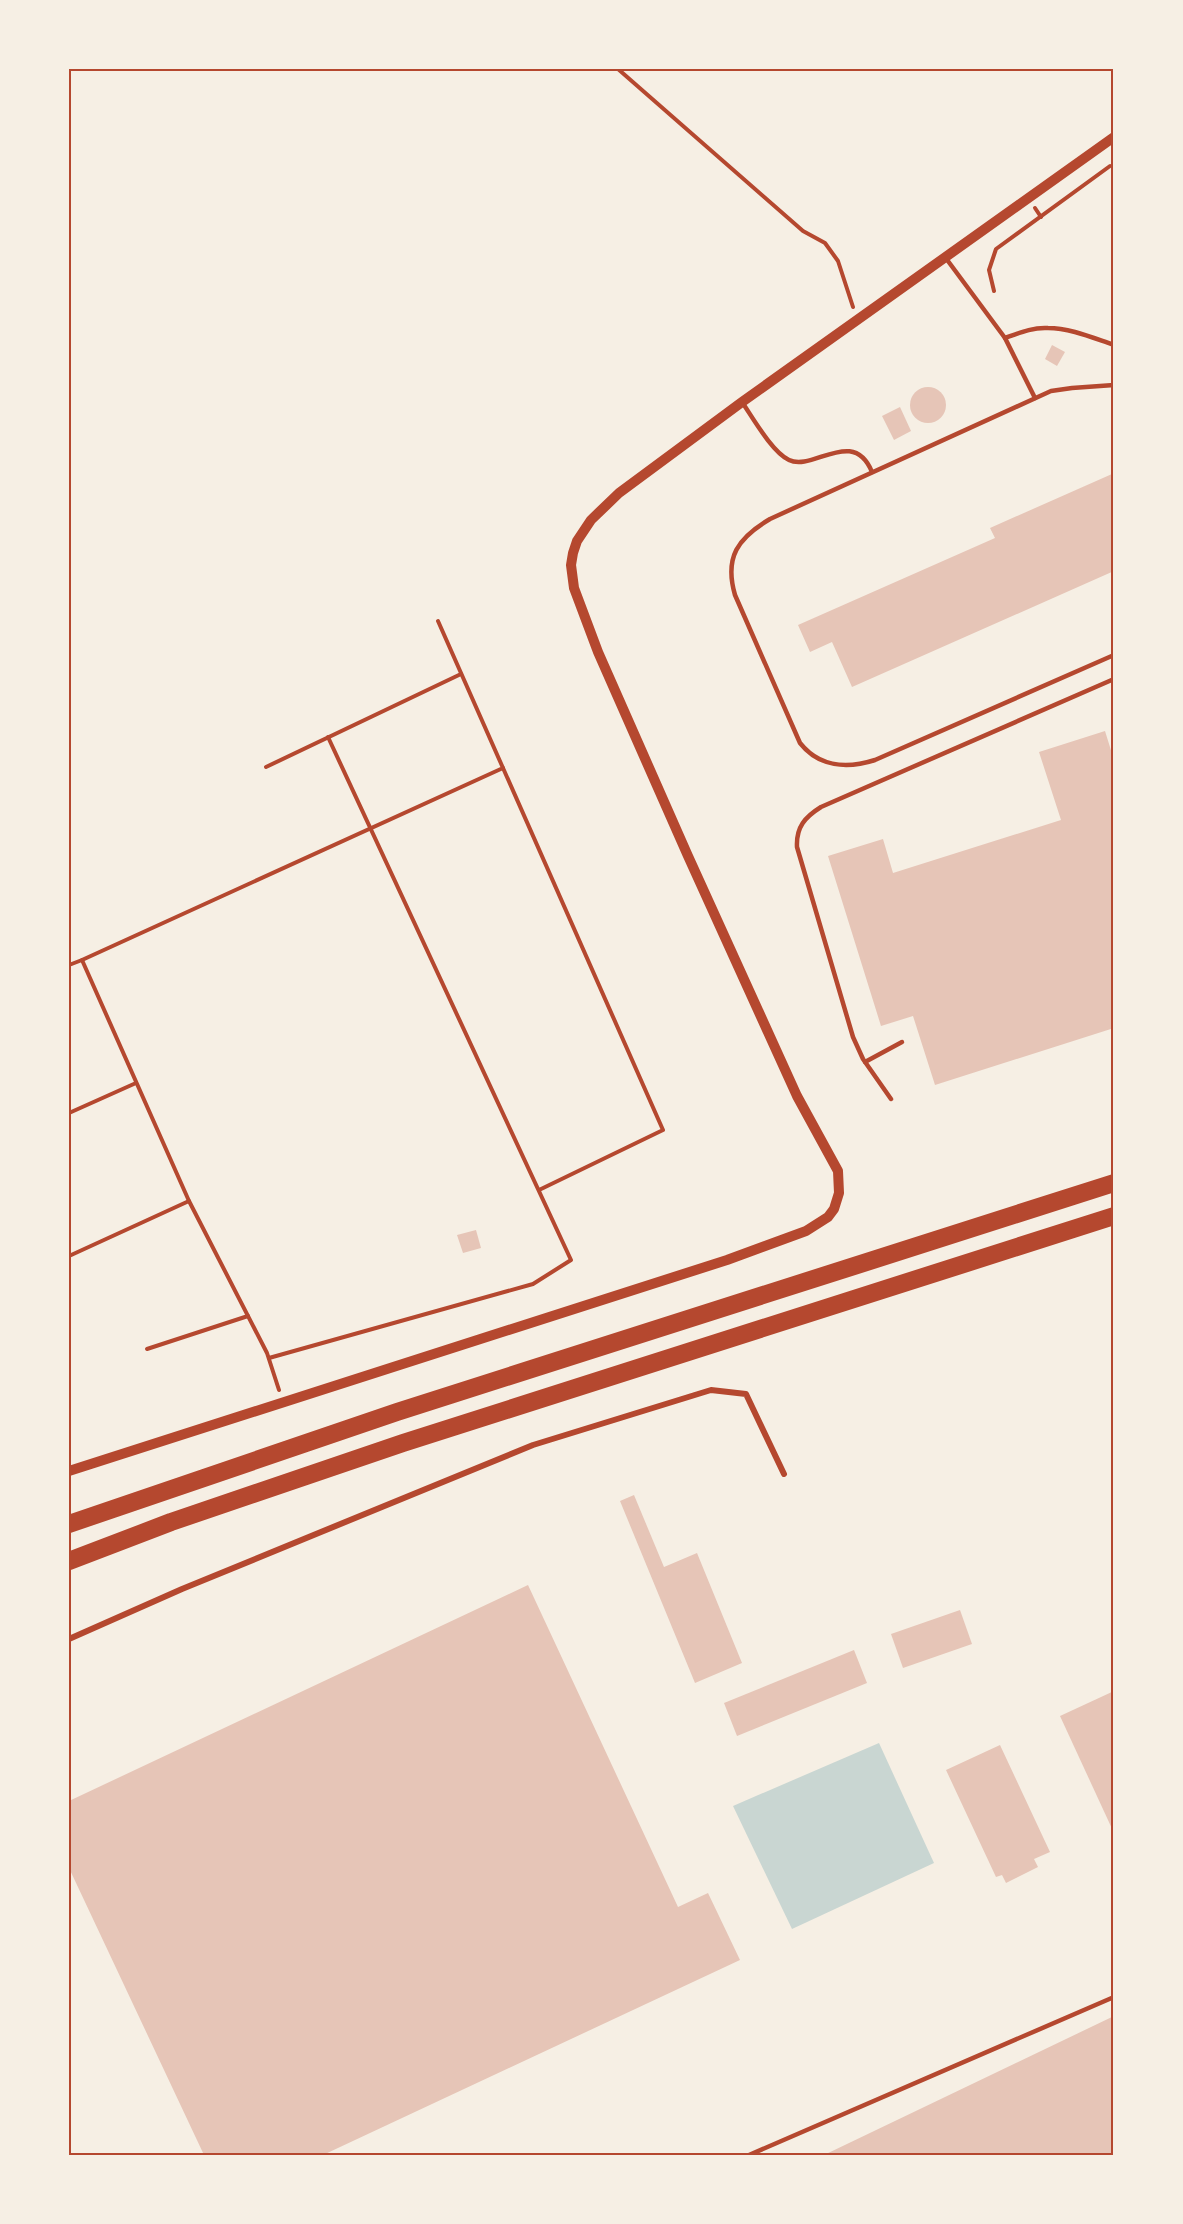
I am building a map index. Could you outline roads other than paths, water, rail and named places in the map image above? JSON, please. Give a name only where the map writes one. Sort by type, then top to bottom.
[{"type":"highway","points":[[69,1524],[397,1412],[1114,1183]]},
{"type":"highway","points":[[69,1561],[171,1522],[403,1443],[1114,1216]]},
{"type":"street","points":[[69,1471],[727,1260],[806,1231],[828,1217],[834,1209],[839,1193],[838,1170],[797,1096],[607,674],[578,602],[571,565],[573,553],[584,530],[619,493],[742,402],[1114,137]]},
{"type":"street","points":[[69,1639],[182,1589],[533,1445],[711,1390],[746,1394],[784,1474]]},
{"type":"lane","points":[[945,257],[1005,338],[1035,398]]},
{"type":"lane","points":[[1005,338],[1027,331],[1048,328],[1069,331],[1114,345]]},
{"type":"lane","points":[[1114,386],[1062,389],[1035,398],[758,526],[738,545],[731,570],[735,595],[795,732],[806,750],[825,762],[833,764],[845,766],[865,763],[1114,655]]},
{"type":"lane","points":[[742,402],[777,451],[790,461],[804,461],[829,453],[847,452],[863,457],[872,472]]},
{"type":"lane","points":[[891,1100],[865,1062],[853,1037],[797,847],[797,832],[800,824],[821,807],[1114,679]]},
{"type":"lane","points":[[865,1062],[902,1042]]},
{"type":"lane","points":[[749,2155],[1114,1997]]}]
